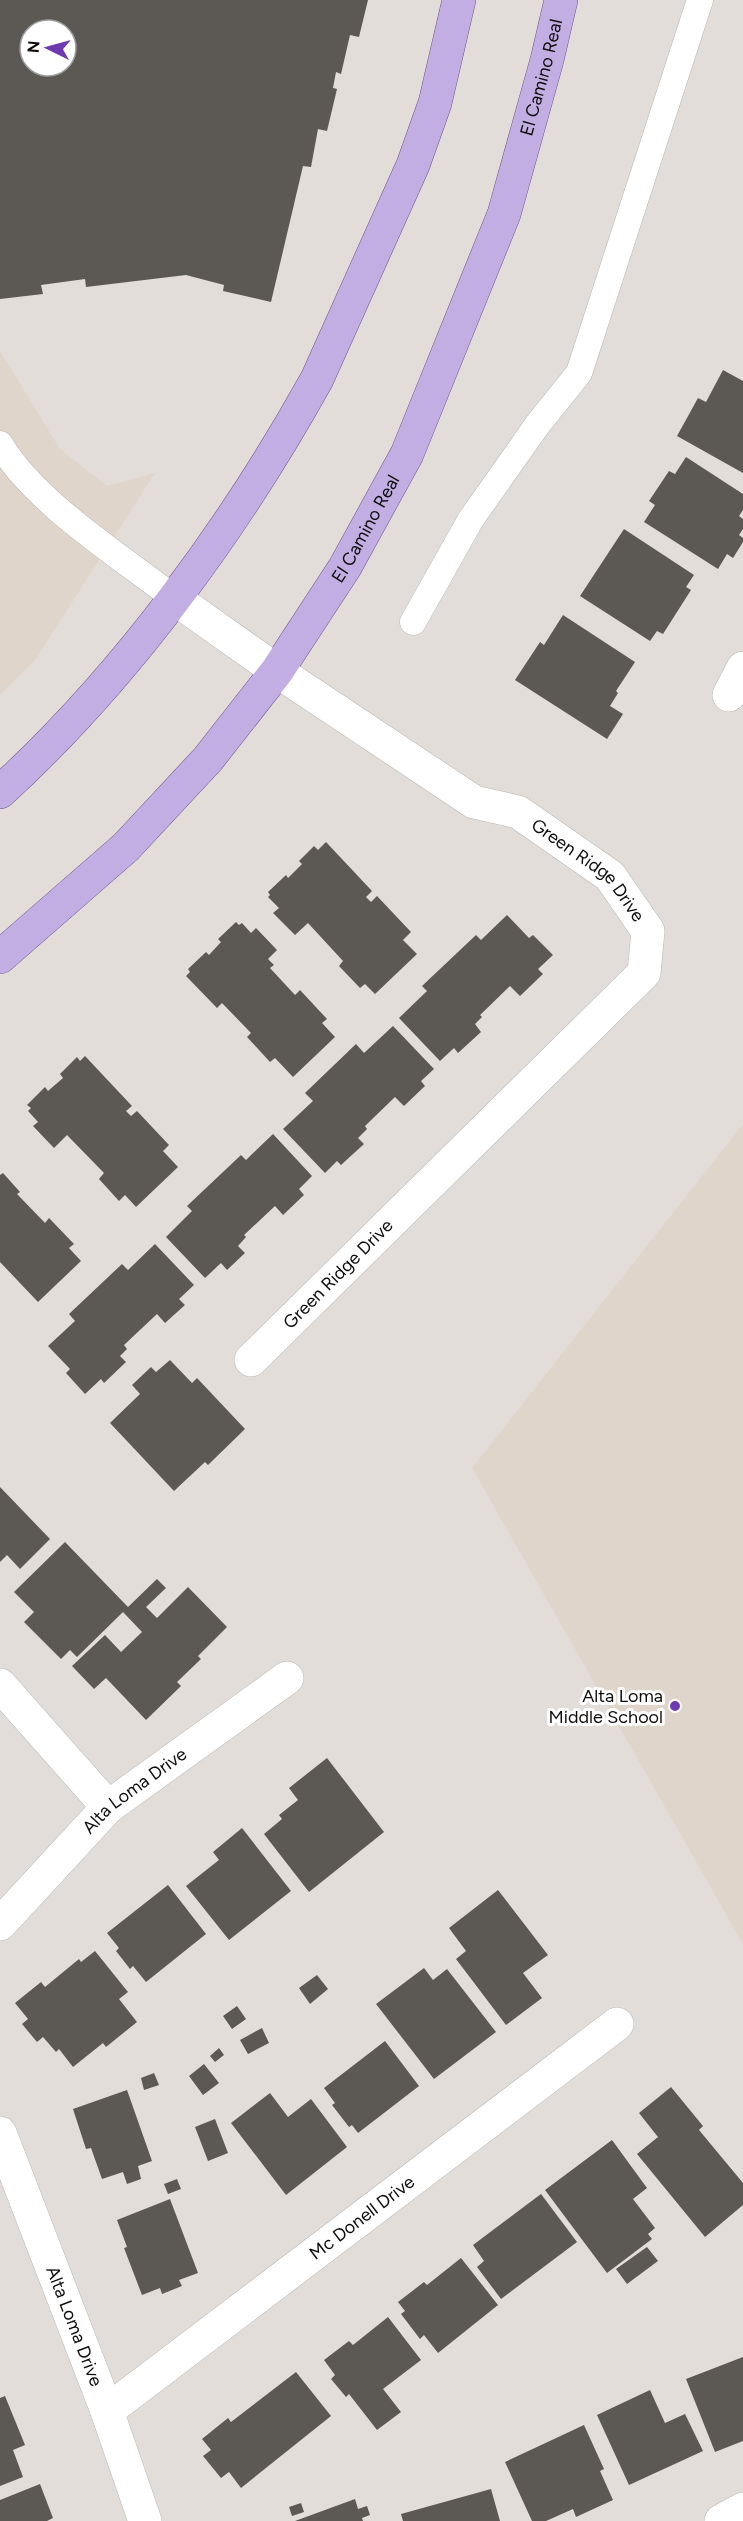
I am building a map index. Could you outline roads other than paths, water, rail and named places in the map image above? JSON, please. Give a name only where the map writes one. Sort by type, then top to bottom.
[{"type":"main road","points":[[0,792],[39,756],[109,681],[174,598],[237,508],[317,379],[413,165],[435,103],[459,0]]},
{"type":"main road","name":"El Camino Real","points":[[0,957],[126,847],[208,759],[277,672],[345,567],[407,454],[510,196],[561,0]]},
{"type":"street","name":"Green Ridge Drive","points":[[174,598],[277,672],[474,802],[518,812],[610,876],[648,931],[644,973],[251,1360]]},
{"type":"street","name":"Alta Loma Drive","points":[[0,1924],[108,1807],[287,1678]]},
{"type":"street","points":[[0,1685],[108,1807]]},
{"type":"street","name":"Mc Donell Drive","points":[[107,2411],[617,2024]]},
{"type":"street","name":"Alta Loma Drive","points":[[0,2133],[107,2411],[145,2521]]},
{"type":"street","points":[[721,2521],[743,2509]]},
{"type":"lane","points":[[413,622],[471,519],[538,424],[579,373],[700,0]]},
{"type":"lane","points":[[0,444],[8,458],[53,505],[174,598]]},
{"type":"place","name":"Alta Loma Middle School","points":[[675,1706]]}]
